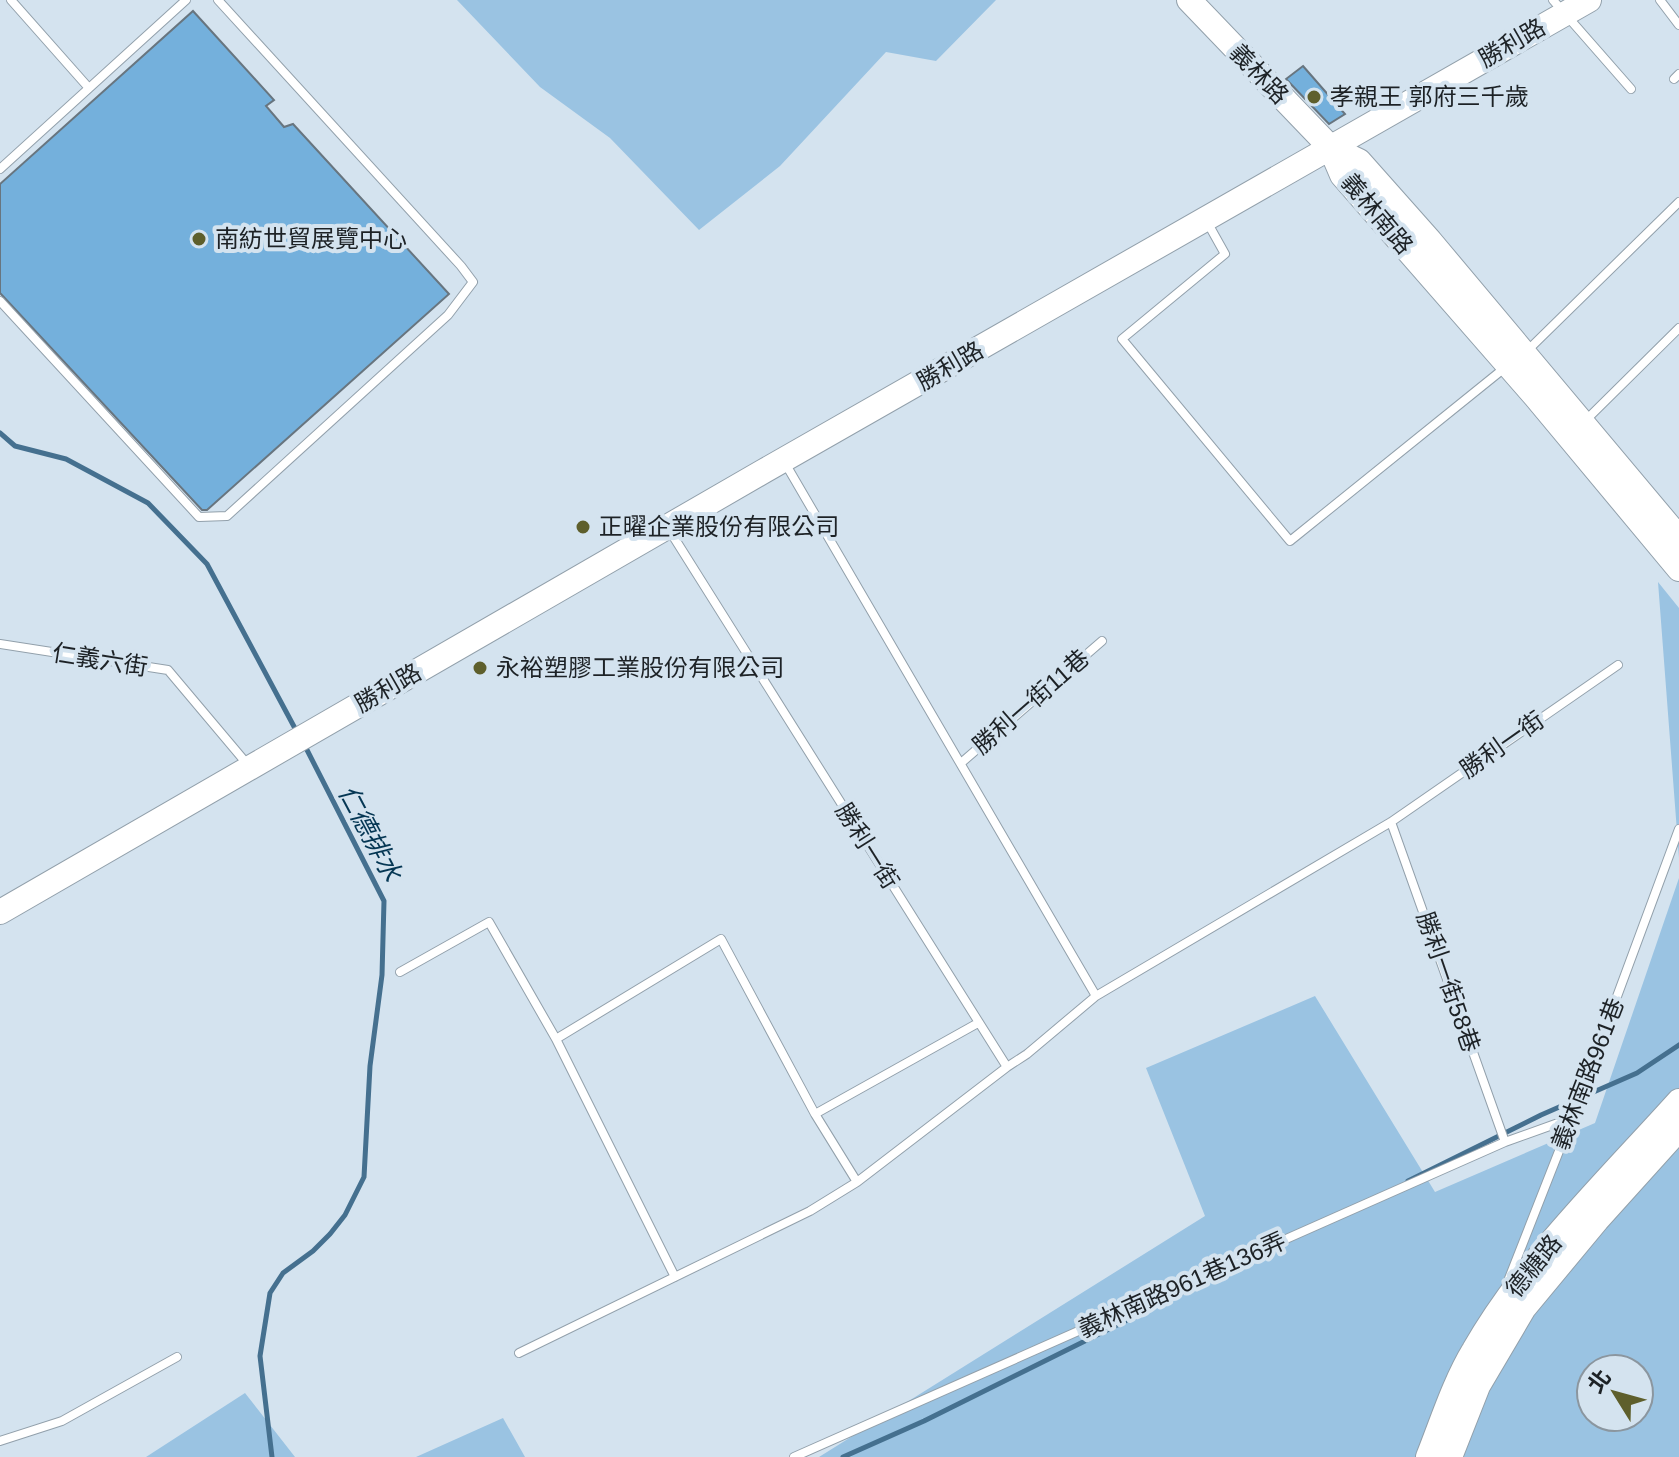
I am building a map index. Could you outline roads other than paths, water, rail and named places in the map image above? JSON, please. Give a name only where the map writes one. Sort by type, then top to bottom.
[{"type":"street","name":"義林路","points":[[1189,0],[1330,147]]},
{"type":"street","name":"勝利路","points":[[251,769],[287,745],[783,458],[921,383],[1330,147],[1558,7],[1589,0]]},
{"type":"street","name":"義林南路","points":[[1330,147],[1359,161],[1679,569]]},
{"type":"street","name":"義林南路","points":[[1516,359],[1582,424],[1679,538]]},
{"type":"street","points":[[0,912],[251,769]]},
{"type":"street","name":"德糖路","points":[[1428,1457],[1472,1353],[1494,1318],[1582,1209],[1679,1101]]},
{"type":"street","name":"德糖路","points":[[1450,1457],[1478,1386],[1524,1308],[1597,1220],[1679,1129]]},
{"type":"lane","points":[[11,0],[88,87]]},
{"type":"lane","points":[[168,0],[176,10]]},
{"type":"lane","points":[[0,169],[186,0]]},
{"type":"lane","points":[[0,301],[199,517],[227,516],[448,315],[473,282],[218,0]]},
{"type":"lane","points":[[1660,0],[1679,25]]},
{"type":"lane","points":[[1558,7],[1631,89]]},
{"type":"lane","points":[[1205,218],[1225,254],[1122,339],[1290,541],[1516,359],[1679,202]]},
{"type":"lane","points":[[1582,424],[1679,328]]},
{"type":"lane","points":[[783,458],[1096,996]]},
{"type":"lane","name":"勝利一街","points":[[668,527],[1007,1067],[1096,996],[1391,822],[1618,665]]},
{"type":"lane","name":"勝利一街11巷","points":[[961,763],[1102,641]]},
{"type":"lane","name":"仁義六街","points":[[0,644],[168,670],[251,769]]},
{"type":"lane","name":"勝利一街58巷","points":[[1391,822],[1504,1141]]},
{"type":"lane","name":"義林南路961巷","points":[[1494,1318],[1679,829]]},
{"type":"lane","points":[[400,972],[489,922],[556,1039],[675,1277]]},
{"type":"lane","points":[[556,1039],[721,939],[815,1114],[857,1182]]},
{"type":"lane","points":[[815,1114],[978,1023]]},
{"type":"lane","points":[[519,1353],[810,1211],[857,1182],[1007,1067]]},
{"type":"lane","name":"義林南路961巷136弄","points":[[794,1457],[1504,1141],[1572,1118]]},
{"type":"lane","points":[[0,1441],[62,1421],[177,1357]]},
{"type":"waterway","name":"仁德排水","points":[[0,433],[15,446],[66,459],[148,503],[207,564],[298,734]]},
{"type":"waterway","name":"仁德排水","points":[[272,1457],[260,1356],[270,1293],[283,1273],[330,1234],[345,1215],[364,1177],[370,1066],[382,975],[384,901],[305,746]]},
{"type":"waterway","points":[[1408,1181],[1541,1115],[1637,1073],[1679,1045]]},
{"type":"waterway","points":[[843,1457],[924,1421],[1252,1258]]},
{"type":"place","name":"孝親王 郭府三千歲","points":[[1314,97]]},
{"type":"place","name":"南紡世貿展覽中心","points":[[199,239]]},
{"type":"place","name":"正曜企業股份有限公司","points":[[583,527]]},
{"type":"place","name":"永裕塑膠工業股份有限公司","points":[[480,668]]}]
